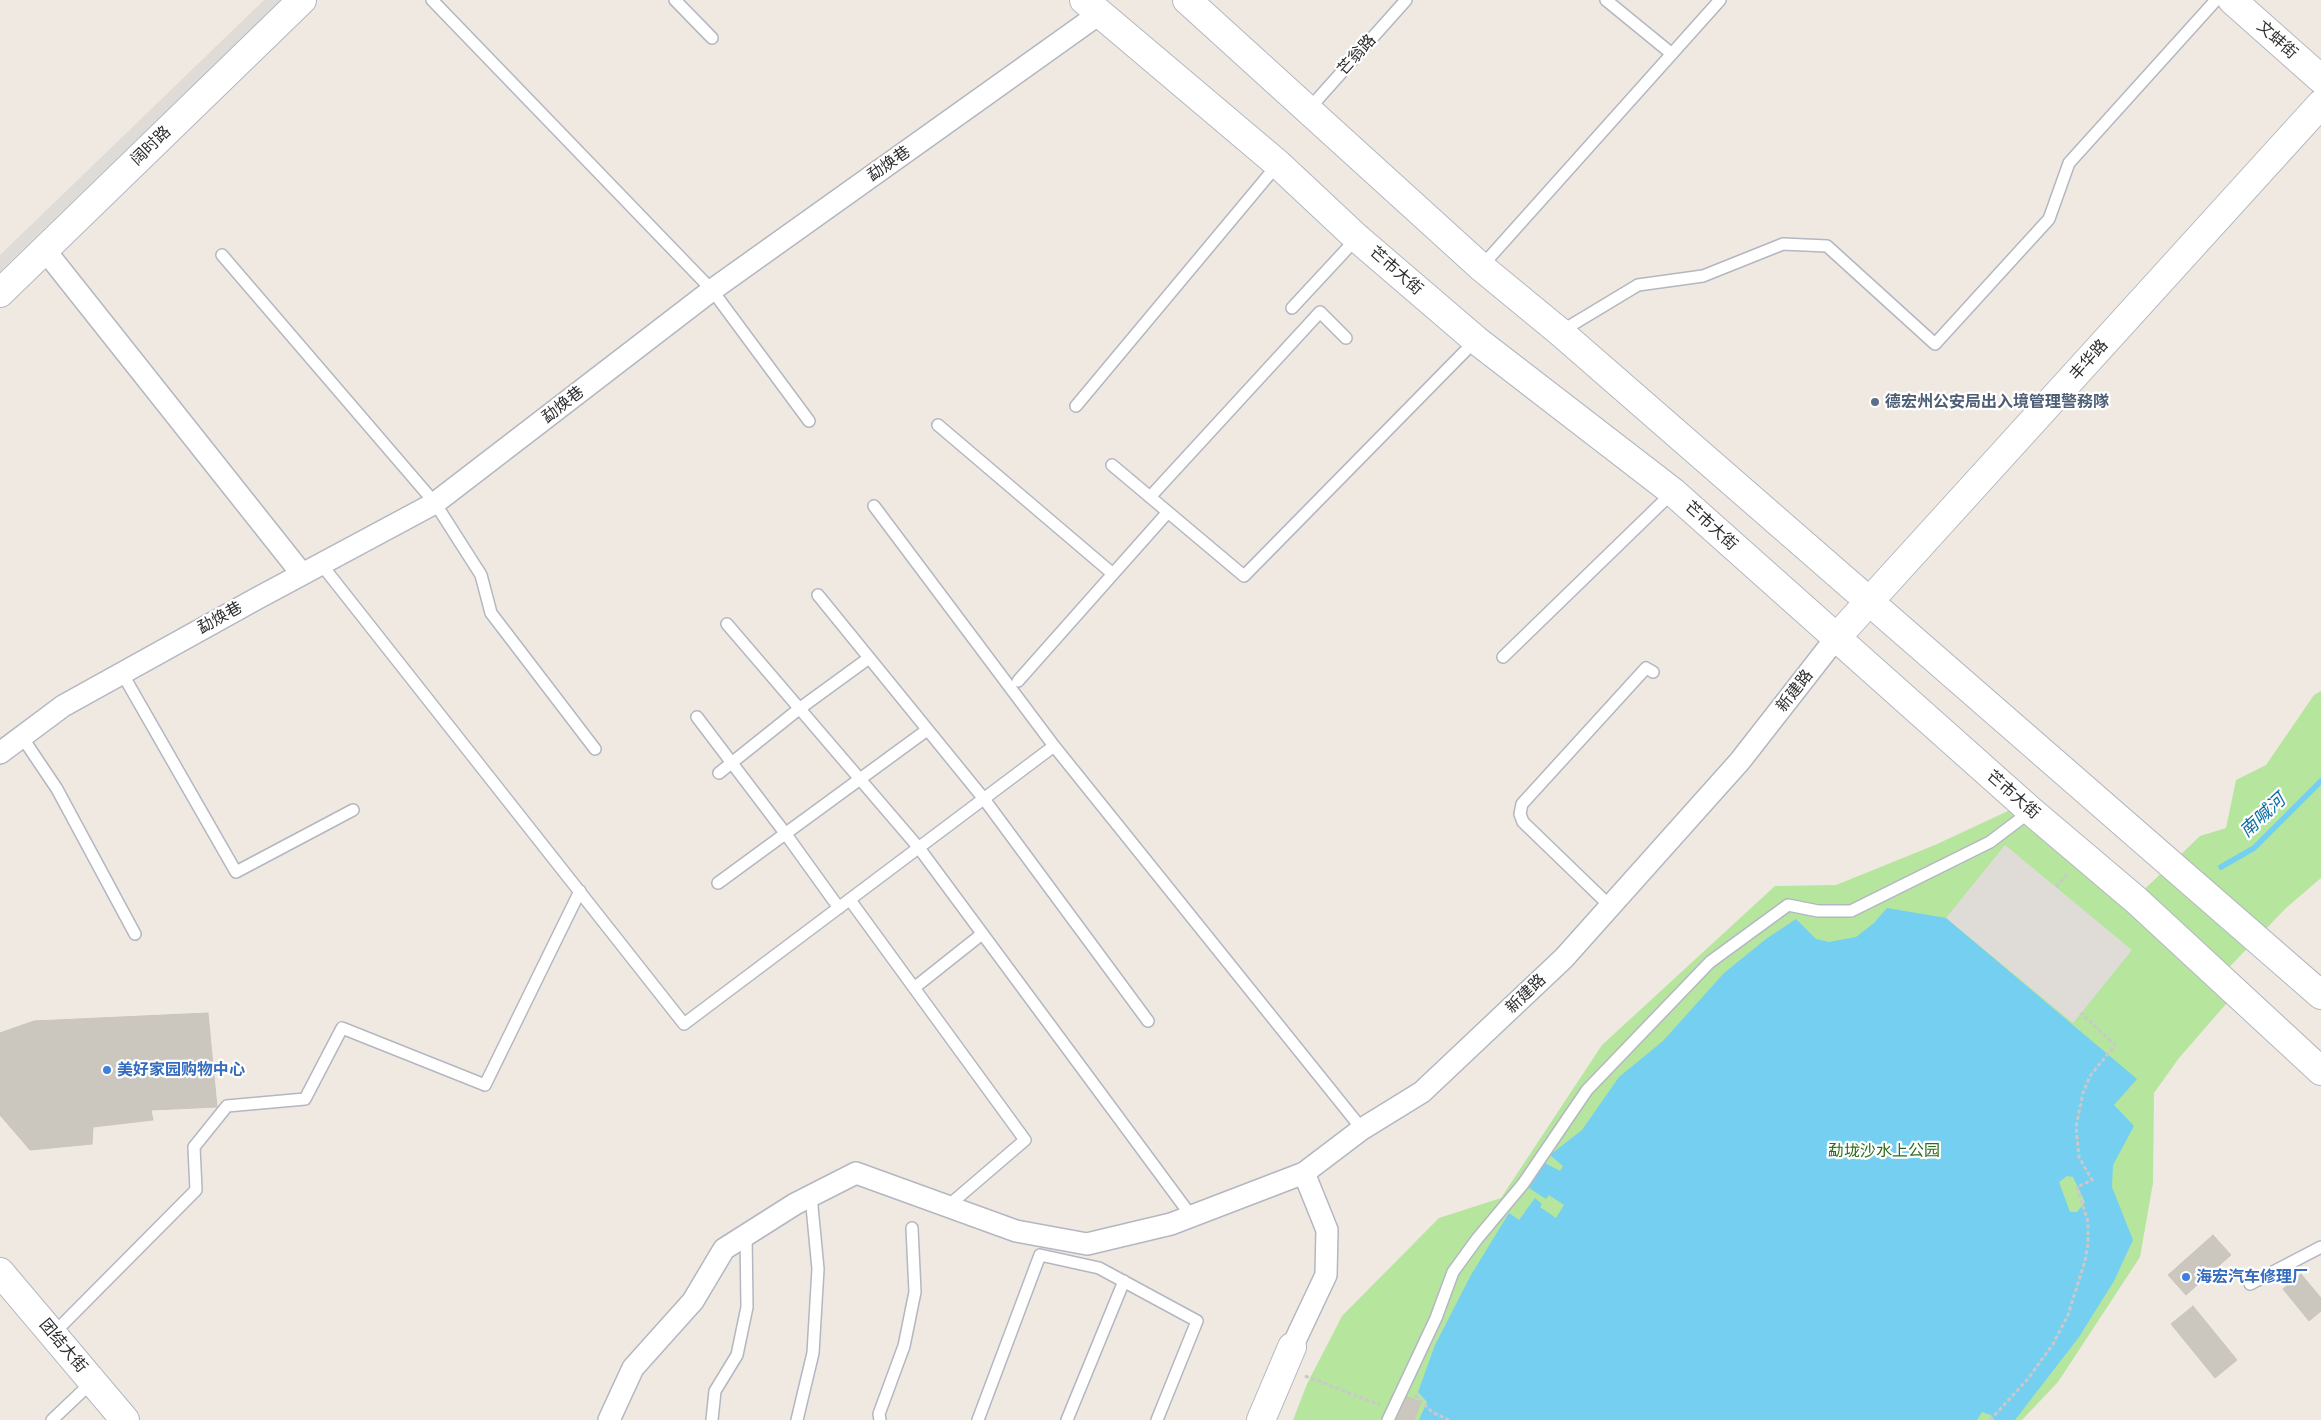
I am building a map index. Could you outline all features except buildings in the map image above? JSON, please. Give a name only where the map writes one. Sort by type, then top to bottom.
[{"type":"main road","name":"阔时路","points":[[0,293],[302,0]]},
{"type":"main road","points":[[1187,0],[1481,267],[1560,332],[2321,995]]},
{"type":"main road","name":"文蚌街","points":[[2232,0],[2321,79]]},
{"type":"main road","name":"芒市大街","points":[[1092,7],[1278,164],[1357,238],[1476,340],[1673,492],[2031,811],[2136,900],[2321,1071]]},
{"type":"main road","name":"丰华路","points":[[1836,638],[2321,104]]},
{"type":"main road","name":"团结大街","points":[[0,1272],[125,1420]]},
{"type":"main road","points":[[1261,1420],[1288,1358]]},
{"type":"street","name":"勐焕巷","points":[[0,753],[63,706],[435,503],[712,290],[1092,7]]},
{"type":"street","points":[[44,249],[302,574]]},
{"type":"street","name":"新建路","points":[[609,1420],[633,1368],[693,1300],[724,1249],[811,1196],[856,1173],[1016,1231],[1087,1244],[1171,1224],[1304,1174],[1362,1129],[1422,1092],[1564,958],[1740,761],[1836,638]]},
{"type":"street","points":[[1288,1358],[1326,1275],[1326,1230],[1304,1174]]},
{"type":"lane","points":[[432,0],[712,290],[809,421]]},
{"type":"lane","points":[[675,0],[712,38]]},
{"type":"lane","name":"芒翁路","points":[[1308,110],[1406,0]]},
{"type":"lane","points":[[1606,0],[1672,54]]},
{"type":"lane","points":[[1481,267],[1720,0]]},
{"type":"lane","points":[[1560,332],[1638,285],[1703,276],[1783,244],[1827,246],[1935,344],[2049,219],[2069,164],[2216,0]]},
{"type":"lane","points":[[1076,406],[1278,164]]},
{"type":"lane","points":[[1292,308],[1357,238]]},
{"type":"lane","points":[[222,255],[435,503],[481,576],[491,613],[595,749]]},
{"type":"lane","points":[[1150,497],[1320,312],[1346,338]]},
{"type":"lane","points":[[1112,464],[1244,576],[1476,340]]},
{"type":"lane","points":[[938,425],[1113,574]]},
{"type":"lane","points":[[1503,657],[1673,492]]},
{"type":"lane","points":[[874,506],[1054,746],[1362,1129]]},
{"type":"lane","points":[[1018,681],[1168,512]]},
{"type":"lane","points":[[322,564],[684,1024],[1054,746]]},
{"type":"lane","points":[[818,595],[984,799],[1148,1021]]},
{"type":"lane","points":[[727,624],[919,848],[1192,1216]]},
{"type":"lane","points":[[719,773],[799,709],[870,658]]},
{"type":"lane","points":[[1610,906],[1523,822],[1520,814],[1522,804],[1646,668],[1653,672]]},
{"type":"lane","points":[[122,673],[236,872],[353,810]]},
{"type":"lane","points":[[697,718],[785,833],[838,908]]},
{"type":"lane","points":[[718,883],[927,730]]},
{"type":"lane","points":[[22,736],[57,789],[135,934]]},
{"type":"lane","points":[[1390,1415],[1458,1266],[1477,1239],[1523,1184],[1587,1090],[1710,962],[1788,905],[1818,911],[1851,911],[1990,842],[2031,811]]},
{"type":"lane","points":[[53,1334],[196,1190],[194,1147],[227,1106],[305,1099],[342,1028],[485,1085],[580,891]]},
{"type":"lane","points":[[850,900],[1024,1140],[948,1206]]},
{"type":"lane","points":[[914,988],[982,934]]},
{"type":"lane","points":[[798,1420],[813,1352],[818,1269],[811,1196]]},
{"type":"lane","points":[[880,1420],[879,1414],[904,1346],[915,1292],[912,1228]]},
{"type":"lane","points":[[712,1420],[715,1391],[737,1355],[747,1307],[746,1234]]},
{"type":"lane","points":[[2250,1284],[2321,1247]]},
{"type":"lane","points":[[978,1420],[1040,1256],[1099,1268],[1197,1321],[1157,1420]]},
{"type":"lane","points":[[1067,1420],[1124,1281]]},
{"type":"lane","points":[[52,1420],[93,1381]]},
{"type":"path","points":[[1990,1420],[2027,1380],[2053,1344],[2068,1315],[2080,1280],[2088,1244],[2088,1222],[2077,1187],[2092,1180],[2079,1157],[2076,1127],[2083,1093],[2090,1076],[2115,1045],[2081,1013]]},
{"type":"path","points":[[1288,1358],[1390,1415]]},
{"type":"path","points":[[1424,1403],[1432,1412],[1449,1420]]},
{"type":"green space","name":"勐垅沙水上公园","points":[[2321,691],[2321,878],[2286,908],[2216,981],[2233,996],[2179,1058],[2154,1093],[2153,1183],[2140,1257],[2058,1382],[2022,1420],[1293,1420],[1307,1384],[1342,1316],[1439,1218],[1501,1198],[1602,1045],[1775,886],[1836,885],[1935,845],[2023,804],[2129,904],[2200,836],[2226,828],[2236,780],[2266,765],[2314,695]]},
{"type":"shaded area","points":[[264,0],[281,0],[0,271],[0,255]]},
{"type":"shaded area","points":[[2005,845],[2132,950],[2073,1023],[1946,918]]},
{"type":"water","name":"勐垅沙水上公园","points":[[1887,908],[1946,918],[2137,1079],[2114,1105],[2134,1126],[2113,1165],[2112,1187],[2133,1240],[2114,1281],[2079,1337],[2015,1420],[1994,1420],[1991,1415],[1982,1412],[1977,1420],[1419,1420],[1427,1402],[1418,1392],[1435,1345],[1471,1275],[1509,1213],[1519,1220],[1535,1198],[1542,1204],[1540,1207],[1556,1218],[1564,1205],[1549,1195],[1546,1199],[1529,1188],[1545,1163],[1560,1171],[1563,1166],[1550,1155],[1582,1130],[1619,1077],[1663,1041],[1724,973],[1766,939],[1796,919],[1816,939],[1829,942],[1856,937],[1874,923]],"holes":[[[2067,1176],[2073,1177],[2085,1202],[2077,1212],[2070,1212],[2059,1182]]]},
{"type":"waterway","name":"南喊河","points":[[2221,867],[2254,848],[2321,781]]},
{"type":"place","name":"德宏州公安局出入境管理警務隊","points":[[1875,402]]},
{"type":"place","name":"美好家园购物中心","points":[[107,1070]]},
{"type":"place","name":"海宏汽车修理厂","points":[[2186,1277]]}]
